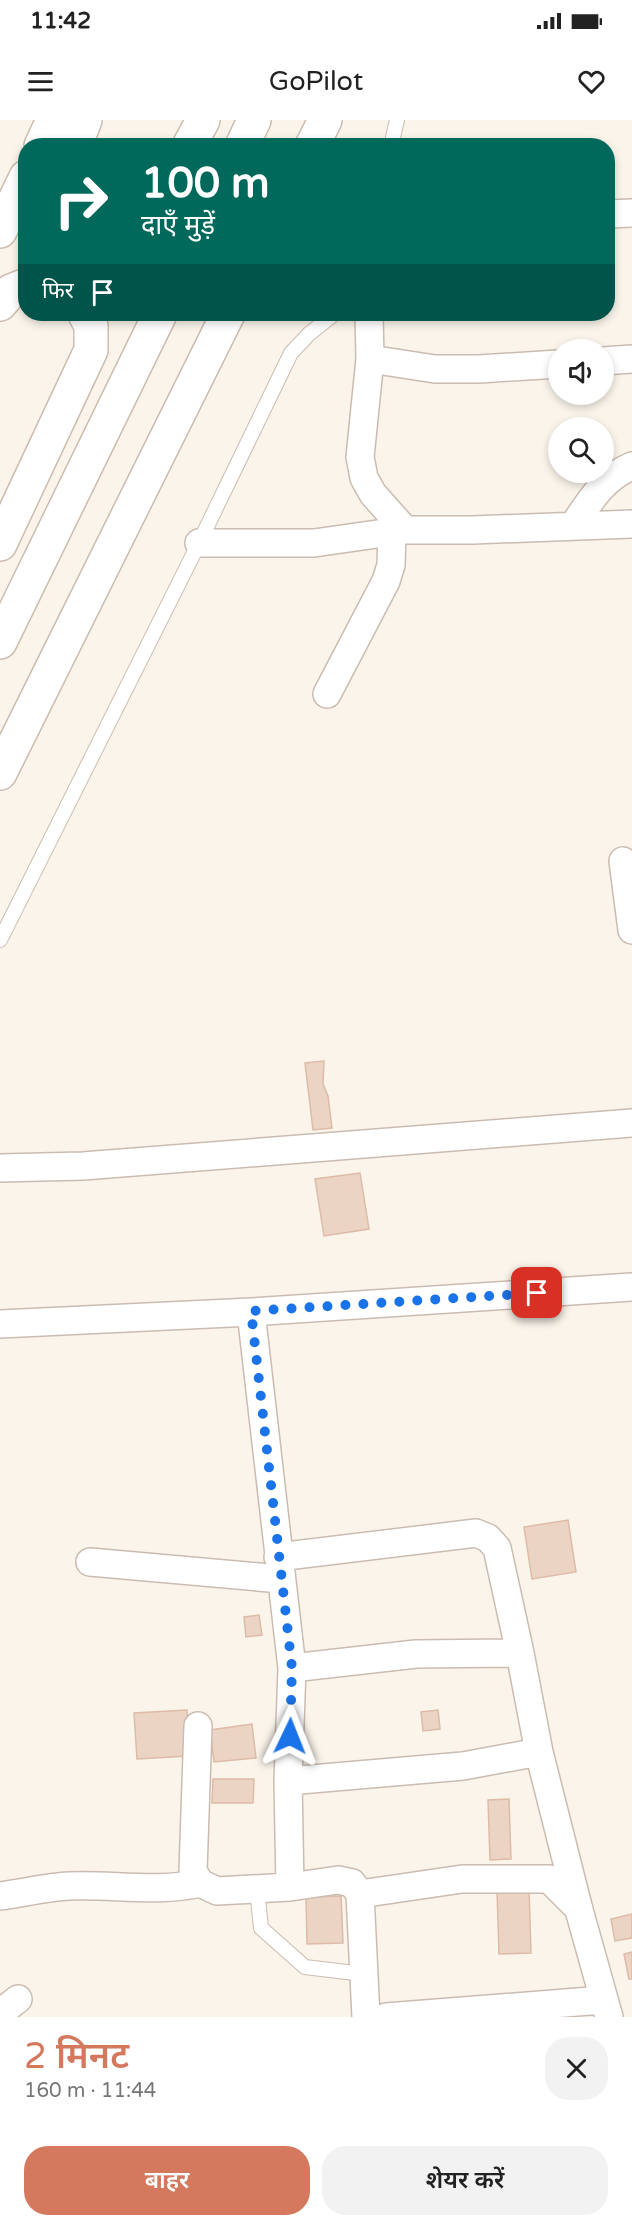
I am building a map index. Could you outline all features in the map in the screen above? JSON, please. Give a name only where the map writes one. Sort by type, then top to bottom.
[{"type":"main road","points":[[45,138],[53,120]]},
{"type":"main road","points":[[78,138],[85,120]]},
{"type":"main road","points":[[193,138],[203,120]]},
{"type":"main road","points":[[246,138],[254,120]]},
{"type":"main road","points":[[316,138],[325,120]]},
{"type":"main road","points":[[0,231],[18,194]]},
{"type":"main road","points":[[0,304],[11,291],[18,288]]},
{"type":"main road","points":[[0,544],[91,350],[91,326],[88,321]]},
{"type":"main road","points":[[0,642],[157,321]]},
{"type":"main road","points":[[0,773],[225,321]]},
{"type":"street","points":[[615,214],[632,213]]},
{"type":"street","points":[[327,694],[386,581],[399,531],[364,478],[360,457],[370,359],[369,321]]},
{"type":"street","points":[[370,359],[435,369],[548,365]]},
{"type":"street","points":[[614,360],[632,359]]},
{"type":"street","points":[[573,526],[597,490],[608,479],[632,466]]},
{"type":"street","points":[[199,543],[314,543],[399,531],[632,524]]},
{"type":"street","points":[[623,861],[632,930]]},
{"type":"street","points":[[0,1168],[83,1166],[632,1123]]},
{"type":"street","points":[[0,1324],[632,1287]]},
{"type":"street","points":[[251,1311],[292,1668],[288,1781],[290,1887]]},
{"type":"street","points":[[90,1562],[279,1568],[476,1533],[488,1538],[497,1548],[539,1752],[606,2009],[386,2017]]},
{"type":"street","points":[[292,1668],[416,1654],[520,1653]]},
{"type":"street","points":[[198,1725],[192,1871],[200,1883]]},
{"type":"street","points":[[288,1781],[463,1766],[539,1752]]},
{"type":"street","points":[[360,1894],[462,1879],[549,1879],[579,1910]]},
{"type":"street","points":[[0,1896],[68,1886],[142,1888],[200,1883],[217,1891],[290,1887],[338,1880],[352,1883],[360,1894],[366,2017]]},
{"type":"lane","points":[[393,138],[397,120]]},
{"type":"lane","points":[[0,940],[199,543],[291,352],[325,321]]},
{"type":"lane","points":[[257,1889],[261,1928],[305,1967],[363,1974]]},
{"type":"building","points":[[324,1061],[323,1084],[328,1096],[332,1128],[313,1130],[305,1063]]},
{"type":"building","points":[[360,1173],[369,1229],[324,1236],[315,1179]]},
{"type":"building","points":[[568,1520],[576,1572],[532,1579],[524,1527]]},
{"type":"building","points":[[259,1615],[262,1635],[246,1637],[244,1617]]},
{"type":"building","points":[[187,1710],[189,1756],[137,1759],[134,1713]]},
{"type":"building","points":[[438,1710],[440,1729],[423,1731],[421,1712]]},
{"type":"building","points":[[252,1724],[256,1758],[214,1762],[210,1730]]},
{"type":"building","points":[[213,1779],[254,1779],[253,1803],[212,1803]]},
{"type":"building","points":[[509,1799],[511,1859],[490,1860],[488,1800]]},
{"type":"building","points":[[529,1888],[531,1953],[499,1954],[497,1890]]},
{"type":"building","points":[[341,1896],[343,1943],[307,1944],[306,1897]]},
{"type":"building","points":[[632,1914],[632,1938],[615,1941],[611,1919]]},
{"type":"building","points":[[632,1952],[632,1979],[629,1979],[624,1954]]},
{"type":"route","points":[[290,1736],[292,1668],[251,1311],[537,1293]]}]
